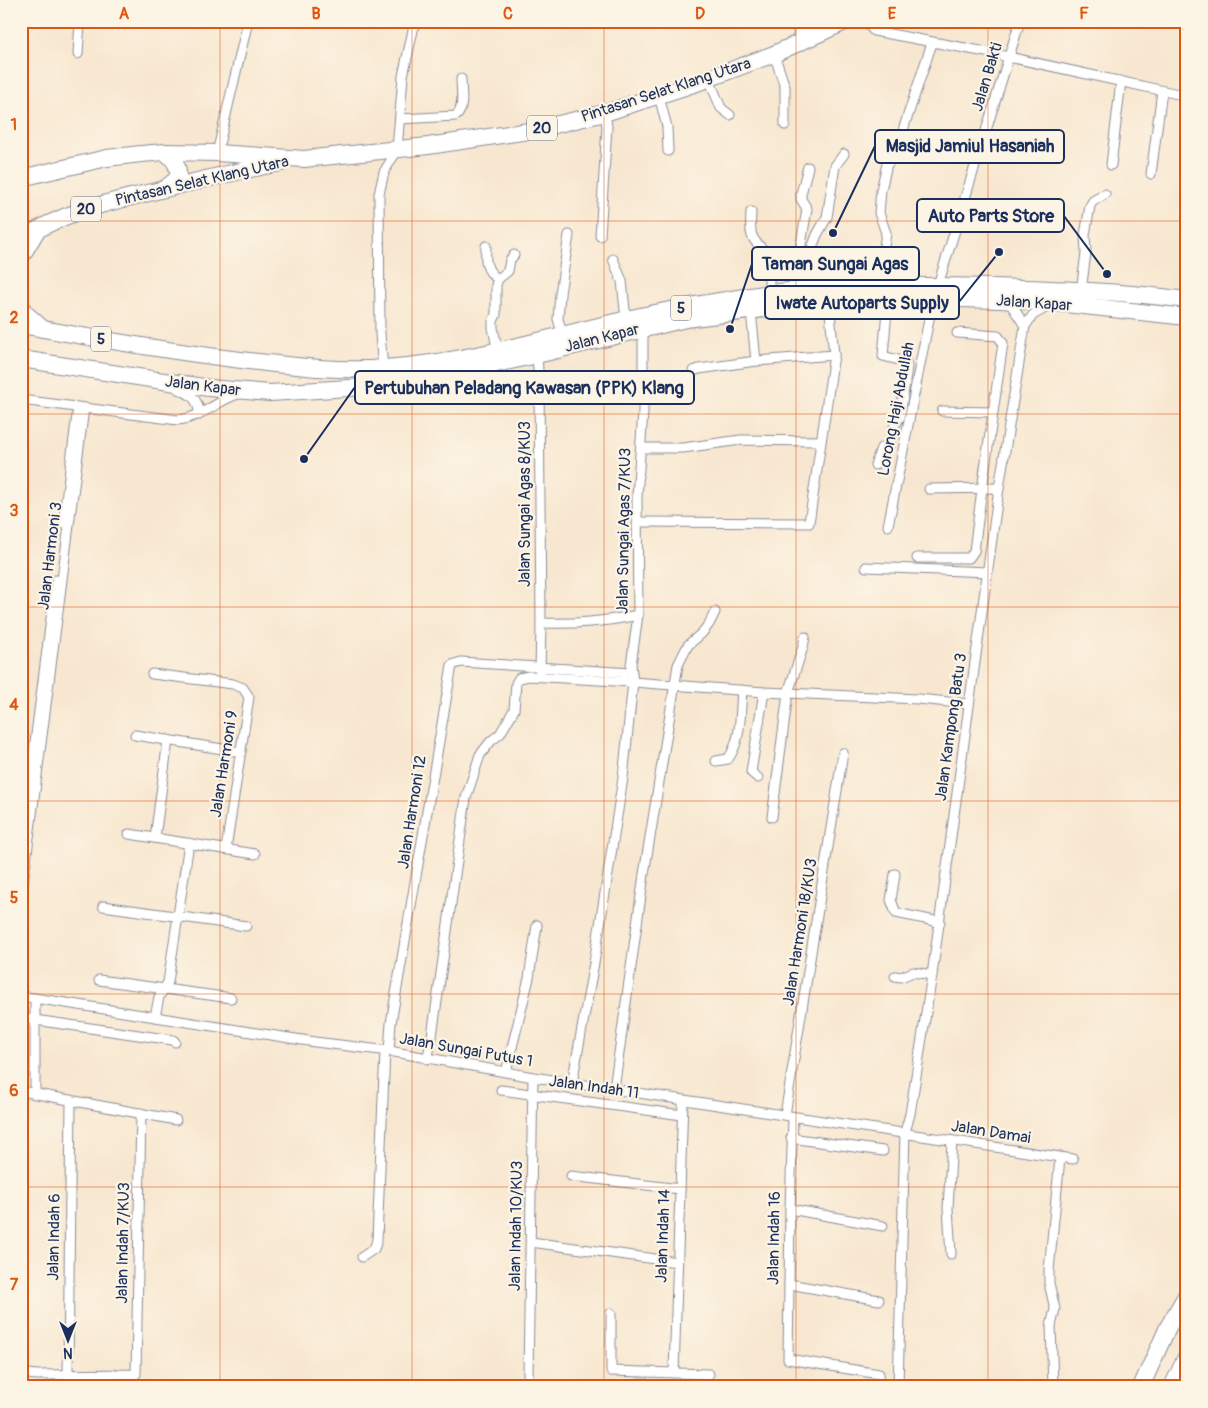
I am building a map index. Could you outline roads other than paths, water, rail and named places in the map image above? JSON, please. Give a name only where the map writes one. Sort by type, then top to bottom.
[{"type":"highway","points":[[800,21],[801,42]]},
{"type":"highway","name":"Pintasan Selat Klang Utara","points":[[21,240],[39,228],[70,214],[100,204],[250,169],[301,159],[397,150],[516,133],[605,113],[709,79],[801,42],[817,27],[847,21]]},
{"type":"highway","name":"Pintasan Selat Klang Utara","points":[[21,178],[107,158],[165,152],[217,153],[301,159]]},
{"type":"highway","points":[[165,152],[174,160],[178,170],[178,178],[166,188]]},
{"type":"highway","points":[[21,257],[39,228]]},
{"type":"highway","name":"Jalan Kapar","points":[[21,325],[200,356],[340,369],[383,369],[437,364],[498,352],[626,320],[676,309],[769,293],[807,282],[883,293]]},
{"type":"highway","name":"Jalan Kapar","points":[[21,359],[209,388],[247,392],[308,391],[365,387],[478,368],[686,319],[828,302],[883,293],[1081,291],[1187,300]]},
{"type":"highway","name":"Jalan Kapar","points":[[936,292],[1001,300],[1056,303],[1187,317]]},
{"type":"highway","points":[[21,306],[24,312],[43,329]]},
{"type":"highway","points":[[1141,1387],[1168,1327],[1187,1294]]},
{"type":"highway","points":[[1172,1387],[1187,1355]]},
{"type":"street","points":[[78,54],[80,21]]},
{"type":"street","points":[[217,153],[248,21]]},
{"type":"street","points":[[383,369],[380,334],[378,204],[384,172],[397,150],[403,76],[415,21]]},
{"type":"street","points":[[864,21],[874,31],[1187,96]]},
{"type":"street","name":"Jalan Bakti","points":[[936,292],[1020,21]]},
{"type":"street","points":[[875,465],[881,448],[889,445],[895,424],[900,417],[907,367],[906,362],[882,356],[886,233],[879,213],[881,190],[888,164],[897,154],[900,147],[912,100],[932,43]]},
{"type":"street","points":[[774,54],[785,87],[784,125]]},
{"type":"street","points":[[400,119],[456,116],[461,108],[461,79]]},
{"type":"street","points":[[709,79],[721,108],[730,115]]},
{"type":"street","points":[[1111,165],[1121,81]]},
{"type":"street","points":[[1151,174],[1162,91]]},
{"type":"street","points":[[659,96],[667,127],[668,151]]},
{"type":"street","points":[[600,236],[607,128],[605,113]]},
{"type":"street","points":[[807,282],[812,248],[827,217],[835,166],[844,154]]},
{"type":"street","points":[[807,282],[798,262],[807,209],[801,199],[801,194],[808,167]]},
{"type":"street","points":[[1081,291],[1090,206],[1093,201],[1105,194]]},
{"type":"street","points":[[751,212],[750,236],[766,252],[769,266],[769,293]]},
{"type":"street","points":[[563,336],[558,319],[560,294],[570,235]]},
{"type":"street","points":[[486,246],[485,260],[487,270],[498,279]]},
{"type":"street","points":[[498,352],[493,328],[493,321],[496,315],[496,285],[498,279],[508,271],[510,260],[514,256]]},
{"type":"street","points":[[613,258],[622,281],[626,320]]},
{"type":"street","name":"Lorong Haji Abdullah","points":[[888,526],[936,292]]},
{"type":"street","points":[[1001,300],[1012,306],[1025,326],[1033,315],[1056,303]]},
{"type":"street","points":[[638,522],[809,523],[834,355],[828,302]]},
{"type":"street","points":[[751,311],[756,361]]},
{"type":"street","name":"Jalan Kampong Batu 3","points":[[898,1387],[905,1132],[910,1114],[940,922],[998,488],[1025,326]]},
{"type":"street","name":"Jalan Sungai Agas 7/KU3","points":[[572,1083],[594,964],[623,778],[632,678],[631,665],[638,615],[638,484],[644,412],[643,328]]},
{"type":"street","points":[[917,558],[969,558],[972,555],[978,526],[1003,343],[998,336],[957,333]]},
{"type":"street","name":"Jalan Sungai Agas 8/KU3","points":[[537,355],[539,386],[541,623],[539,678]]},
{"type":"street","points":[[693,371],[756,361],[834,355]]},
{"type":"street","points":[[157,380],[191,395],[199,406],[200,415]]},
{"type":"street","points":[[21,400],[178,420],[200,415],[227,398],[247,392]]},
{"type":"street","points":[[61,404],[78,425],[90,415],[102,410]]},
{"type":"street","name":"Jalan Harmoni 3","points":[[21,900],[36,756],[81,407]]},
{"type":"street","points":[[942,412],[993,412]]},
{"type":"street","points":[[641,448],[683,448],[741,440],[821,441]]},
{"type":"street","points":[[929,489],[998,488]]},
{"type":"street","points":[[866,567],[988,572]]},
{"type":"street","points":[[614,1089],[644,874],[678,665],[688,645],[702,633],[715,612]]},
{"type":"street","points":[[541,623],[583,624],[638,615]]},
{"type":"street","points":[[772,817],[788,693],[805,637]]},
{"type":"street","name":"Jalan Harmoni 12","points":[[387,1051],[452,665],[461,662],[540,667]]},
{"type":"street","points":[[540,667],[632,678],[675,686],[918,699],[970,704]]},
{"type":"street","name":"Jalan Harmoni 9","points":[[152,674],[232,684],[243,688],[249,697],[226,849]]},
{"type":"street","points":[[427,1059],[431,1043],[466,798],[480,755],[500,734],[514,710],[516,683],[519,678],[524,676],[539,678],[632,678]]},
{"type":"street","points":[[716,761],[728,759],[733,752],[738,733],[742,690]]},
{"type":"street","points":[[758,778],[751,772],[764,692]]},
{"type":"street","points":[[135,735],[241,752]]},
{"type":"street","points":[[155,838],[168,740]]},
{"type":"street","name":"Jalan Harmoni 18/KU3","points":[[789,1116],[843,753]]},
{"type":"street","name":"Jalan Harmoni 3","points":[[21,850],[36,756]]},
{"type":"street","points":[[129,834],[255,854]]},
{"type":"street","points":[[155,1016],[158,997],[168,982],[189,843]]},
{"type":"street","points":[[895,874],[891,900],[896,913],[940,922]]},
{"type":"street","points":[[104,906],[246,926]]},
{"type":"street","points":[[506,1072],[529,978],[537,926]]},
{"type":"street","points":[[895,976],[901,977],[913,972],[932,975]]},
{"type":"street","points":[[99,980],[231,998]]},
{"type":"street","points":[[26,995],[35,1020],[34,1094]]},
{"type":"street","name":"Jalan Sungai Putus 1","points":[[26,995],[387,1051],[572,1083],[905,1132]]},
{"type":"street","points":[[21,1018],[173,1040],[175,1042]]},
{"type":"street","points":[[362,1257],[374,1249],[377,1240],[387,1051]]},
{"type":"street","name":"Jalan Indah 10/KU3","points":[[528,1375],[534,1077]]},
{"type":"street","name":"Jalan Indah 11","points":[[501,1090],[682,1115]]},
{"type":"street","points":[[21,1091],[176,1120]]},
{"type":"street","name":"Jalan Indah 6","points":[[68,1375],[71,1100]]},
{"type":"street","name":"Jalan Indah 14","points":[[674,1373],[683,1100]]},
{"type":"street","name":"Jalan Indah 7/KU3","points":[[68,1375],[136,1374],[140,1113]]},
{"type":"street","name":"Jalan Indah 16","points":[[789,1116],[792,1138],[788,1359],[880,1374]]},
{"type":"street","name":"Jalan Damai","points":[[905,1132],[1073,1159]]},
{"type":"street","points":[[792,1138],[882,1151]]},
{"type":"street","points":[[951,1254],[948,1208],[952,1141]]},
{"type":"street","points":[[1053,1386],[1051,1326],[1055,1309],[1049,1283],[1049,1270],[1060,1158]]},
{"type":"street","points":[[571,1176],[680,1189]]},
{"type":"street","points":[[790,1209],[883,1226]]},
{"type":"street","points":[[531,1242],[678,1262]]},
{"type":"street","points":[[789,1284],[880,1300]]},
{"type":"street","points":[[611,1313],[611,1371],[709,1374]]},
{"type":"street","points":[[21,1373],[68,1375]]},
{"type":"place","name":"Masjid Jamiul Hasaniah","points":[[833,233]]},
{"type":"place","name":"Iwate Autoparts Supply","points":[[999,252]]},
{"type":"place","name":"Auto Parts Store","points":[[1107,274]]},
{"type":"place","name":"Taman Sungai Agas","points":[[730,329]]},
{"type":"place","name":"Pertubuhan Peladang Kawasan (PPK) Klang","points":[[304,459]]}]
